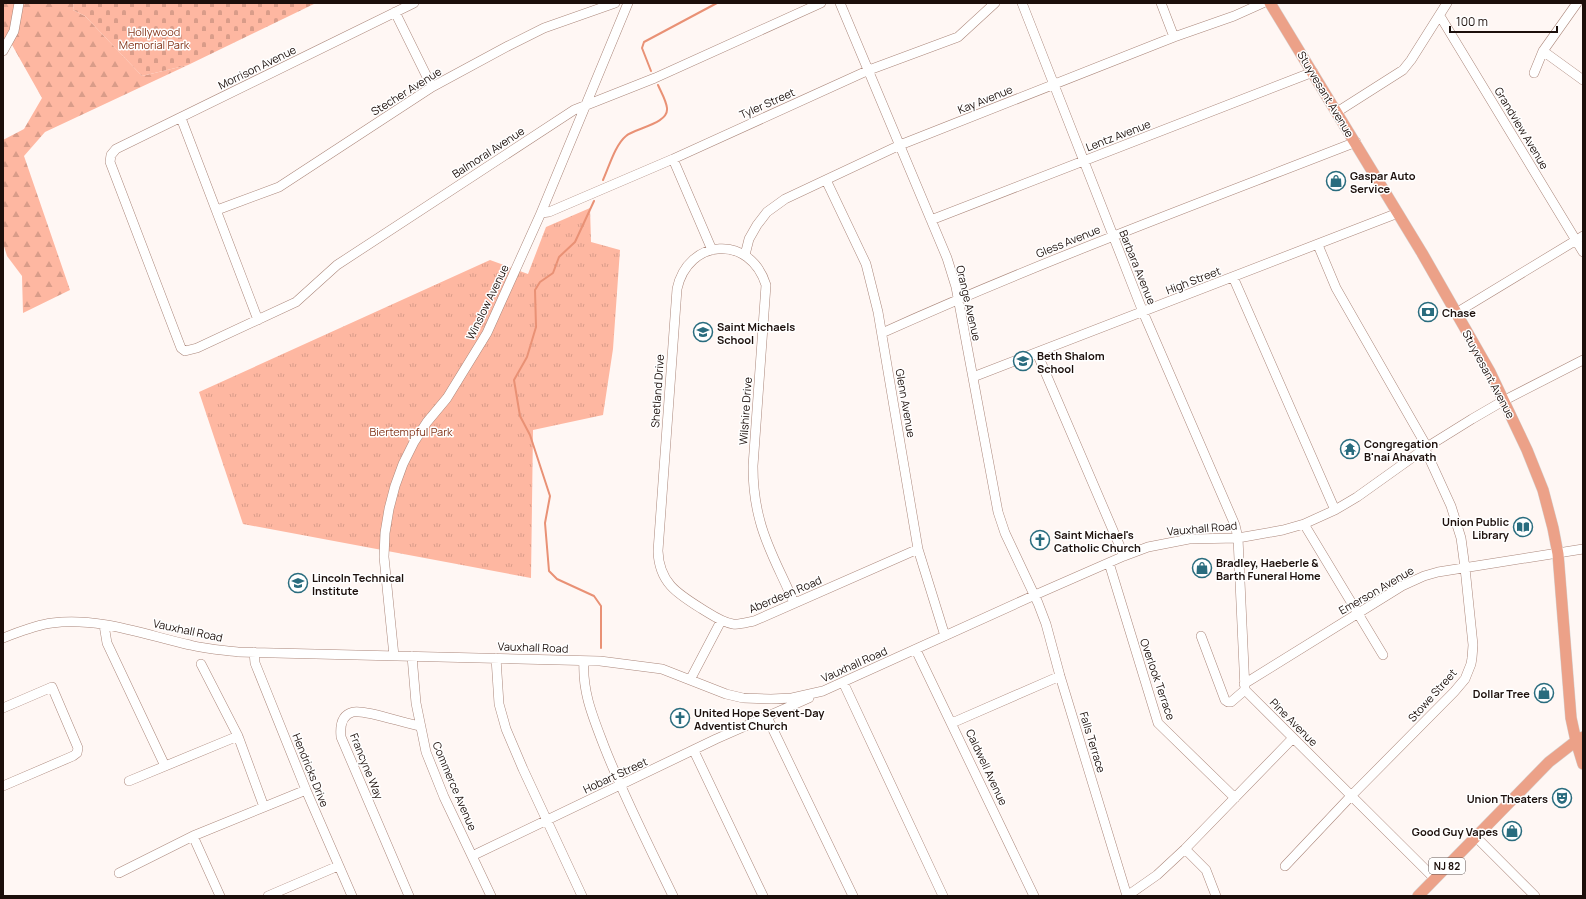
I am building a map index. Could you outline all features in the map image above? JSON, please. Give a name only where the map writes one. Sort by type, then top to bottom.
[{"type":"main road","name":"Stuyvesant Avenue","points":[[1271,4],[1356,142],[1490,372],[1527,450],[1543,490],[1554,528],[1558,554],[1571,713],[1579,739],[1583,764]]},
{"type":"main road","name":"NJ 82","points":[[1418,896],[1549,762],[1579,739],[1583,732]]},
{"type":"street","points":[[3,51],[14,31],[19,3]]},
{"type":"street","name":"Morrison Avenue","points":[[185,350],[179,345],[110,162],[111,155],[116,149],[414,3]]},
{"type":"street","name":"Stecher Avenue","points":[[217,210],[279,187],[432,87],[544,28],[615,3]]},
{"type":"street","name":"Winslow Avenue","points":[[394,656],[384,557],[385,533],[395,486],[403,464],[414,442],[427,422],[447,398],[487,333],[541,213],[584,106],[628,3]]},
{"type":"street","name":"Balmoral Avenue","points":[[185,350],[197,348],[296,302],[337,265],[574,110],[655,78],[821,3]]},
{"type":"street","name":"Orange Avenue","points":[[840,3],[947,258],[956,287],[957,299],[998,512],[1005,533],[1035,595]]},
{"type":"street","name":"Tyler Street","points":[[541,213],[549,212],[673,158],[869,70],[958,37],[995,3]]},
{"type":"street","name":"Barbara Avenue","points":[[1022,3],[1143,312],[1235,525],[1238,538]]},
{"type":"street","points":[[1161,3],[1174,38]]},
{"type":"street","points":[[1337,112],[1403,70],[1440,16],[1447,3]]},
{"type":"street","points":[[1534,73],[1543,51],[1577,3]]},
{"type":"street","name":"Kay Avenue","points":[[745,255],[753,232],[767,212],[785,199],[900,145],[1174,38],[1271,4]]},
{"type":"street","points":[[395,12],[432,87]]},
{"type":"street","name":"Grandview Avenue","points":[[1440,16],[1580,238],[1583,252]]},
{"type":"street","points":[[1543,51],[1583,80]]},
{"type":"street","name":"Lentz Avenue","points":[[931,220],[1313,72]]},
{"type":"street","points":[[181,118],[258,320]]},
{"type":"street","name":"Gless Avenue","points":[[882,333],[957,299],[1113,236],[1356,142]]},
{"type":"street","points":[[673,158],[712,250]]},
{"type":"street","name":"Glenn Avenue","points":[[826,180],[866,264],[882,333],[918,549],[945,636]]},
{"type":"street","name":"High Street","points":[[973,377],[1398,213]]},
{"type":"street","points":[[1456,313],[1580,238]]},
{"type":"street","name":"Stowe Street","points":[[1285,866],[1351,796],[1454,692],[1465,679],[1471,664],[1473,645],[1461,538],[1451,506],[1426,448],[1336,288],[1318,245]]},
{"type":"street","name":"Wilshire Drive","points":[[712,250],[722,248],[732,249],[745,255],[759,267],[767,288],[753,466],[756,503],[765,537],[794,603]]},
{"type":"street","name":"Shetland Drive","points":[[712,250],[704,252],[692,260],[680,275],[677,289],[658,551],[662,573],[672,588],[680,596],[721,621]]},
{"type":"street","points":[[1233,277],[1335,510]]},
{"type":"street","points":[[1036,353],[1124,556]]},
{"type":"street","name":"Vauxhall Road","points":[[3,638],[30,628],[52,623],[74,622],[121,627],[210,649],[254,652],[600,661],[662,669],[726,694],[743,698],[792,698],[823,691],[1035,595],[1148,547],[1176,541],[1238,538],[1282,530],[1304,524],[1335,510],[1426,448],[1503,401],[1583,360]]},
{"type":"street","points":[[1304,524],[1383,655]]},
{"type":"street","points":[[1238,538],[1244,687]]},
{"type":"street","name":"Aberdeen Road","points":[[721,621],[734,624],[754,621],[918,549]]},
{"type":"street","name":"Emerson Avenue","points":[[1201,636],[1225,700],[1231,702],[1244,687],[1357,613],[1416,579],[1438,572],[1583,549]]},
{"type":"street","name":"Overlook Terrace","points":[[1108,563],[1158,724],[1235,798]]},
{"type":"street","name":"Falls Terrace","points":[[1035,595],[1046,624],[1060,676],[1127,896]]},
{"type":"street","points":[[690,680],[721,621]]},
{"type":"street","points":[[104,625],[107,643],[165,766]]},
{"type":"street","name":"Caldwell Avenue","points":[[916,650],[1034,896]]},
{"type":"street","name":"Hendricks Drive","points":[[254,652],[255,663],[306,790],[352,896]]},
{"type":"street","name":"Commerce Avenue","points":[[412,656],[416,703],[423,742],[433,770],[492,896]]},
{"type":"street","points":[[496,658],[499,704],[506,728],[582,896]]},
{"type":"street","points":[[584,661],[584,681],[588,702],[620,786],[673,896]]},
{"type":"street","points":[[201,664],[238,736],[264,807]]},
{"type":"street","points":[[952,723],[1060,676]]},
{"type":"street","points":[[843,682],[943,896]]},
{"type":"street","points":[[3,708],[52,687],[78,748],[77,753],[73,756],[3,786]]},
{"type":"street","name":"Pine Avenue","points":[[1244,687],[1293,738],[1435,879]]},
{"type":"street","name":"Hobart Street","points":[[472,856],[694,751],[716,739],[823,691]]},
{"type":"street","name":"Francyne Way","points":[[409,896],[341,737],[340,726],[345,717],[354,712],[364,712],[420,726]]},
{"type":"street","points":[[767,717],[852,896]]},
{"type":"street","points":[[129,782],[238,736]]},
{"type":"street","points":[[1127,896],[1156,875],[1185,849],[1293,738]]},
{"type":"street","points":[[694,751],[762,896]]},
{"type":"street","points":[[119,873],[193,836],[306,790]]},
{"type":"street","points":[[193,836],[220,896]]},
{"type":"street","points":[[1476,837],[1534,896]]},
{"type":"street","points":[[1185,849],[1206,870],[1216,896]]},
{"type":"street","points":[[268,896],[338,866]]},
{"type":"green space","points":[[3,3],[74,3],[73,10],[85,16],[142,76],[188,65],[45,132],[24,156],[70,290],[23,313],[22,276],[7,256],[3,243],[3,140],[24,129],[42,98],[7,36],[3,40]]},
{"type":"green space","name":"Hollywood Memorial Park","points":[[74,3],[316,3],[188,65],[142,76],[85,16],[73,10]]},
{"type":"green space","name":"Biertempful Park","points":[[590,208],[591,242],[620,250],[613,349],[603,415],[533,430],[531,578],[243,524],[199,392],[490,260],[528,274],[546,227]]},
{"type":"waterway","points":[[651,71],[642,48],[644,42],[717,3]]},
{"type":"waterway","points":[[603,180],[615,150],[622,140],[630,133],[657,122],[663,118],[666,113],[666,102],[658,85]]},
{"type":"waterway","points":[[594,201],[575,242],[559,257],[553,273],[540,282],[535,290],[536,327],[527,357],[514,380],[520,416],[530,435],[550,496],[545,523],[549,571],[557,579],[594,596],[601,606],[601,648]]},
{"type":"place","name":"Gaspar Auto Service","points":[[1336,181]]},
{"type":"place","name":"Chase","points":[[1428,312]]},
{"type":"place","name":"Saint Michaels School","points":[[703,332]]},
{"type":"place","name":"Beth Shalom School","points":[[1023,361]]},
{"type":"place","name":"Congregation B'nai Ahavath","points":[[1350,449]]},
{"type":"place","name":"Union Public Library","points":[[1523,527]]},
{"type":"place","name":"Saint Michael's Catholic Church","points":[[1040,540]]},
{"type":"place","name":"Bradley, Haeberle & Barth Funeral Home","points":[[1202,568]]},
{"type":"place","name":"Lincoln Technical Institute","points":[[298,583]]},
{"type":"place","name":"Dollar Tree","points":[[1544,693]]},
{"type":"place","name":"United Hope Sevent-Day Adventist Church","points":[[680,718]]},
{"type":"place","name":"Union Theaters","points":[[1562,798]]},
{"type":"place","name":"Good Guy Vapes","points":[[1512,831]]}]
